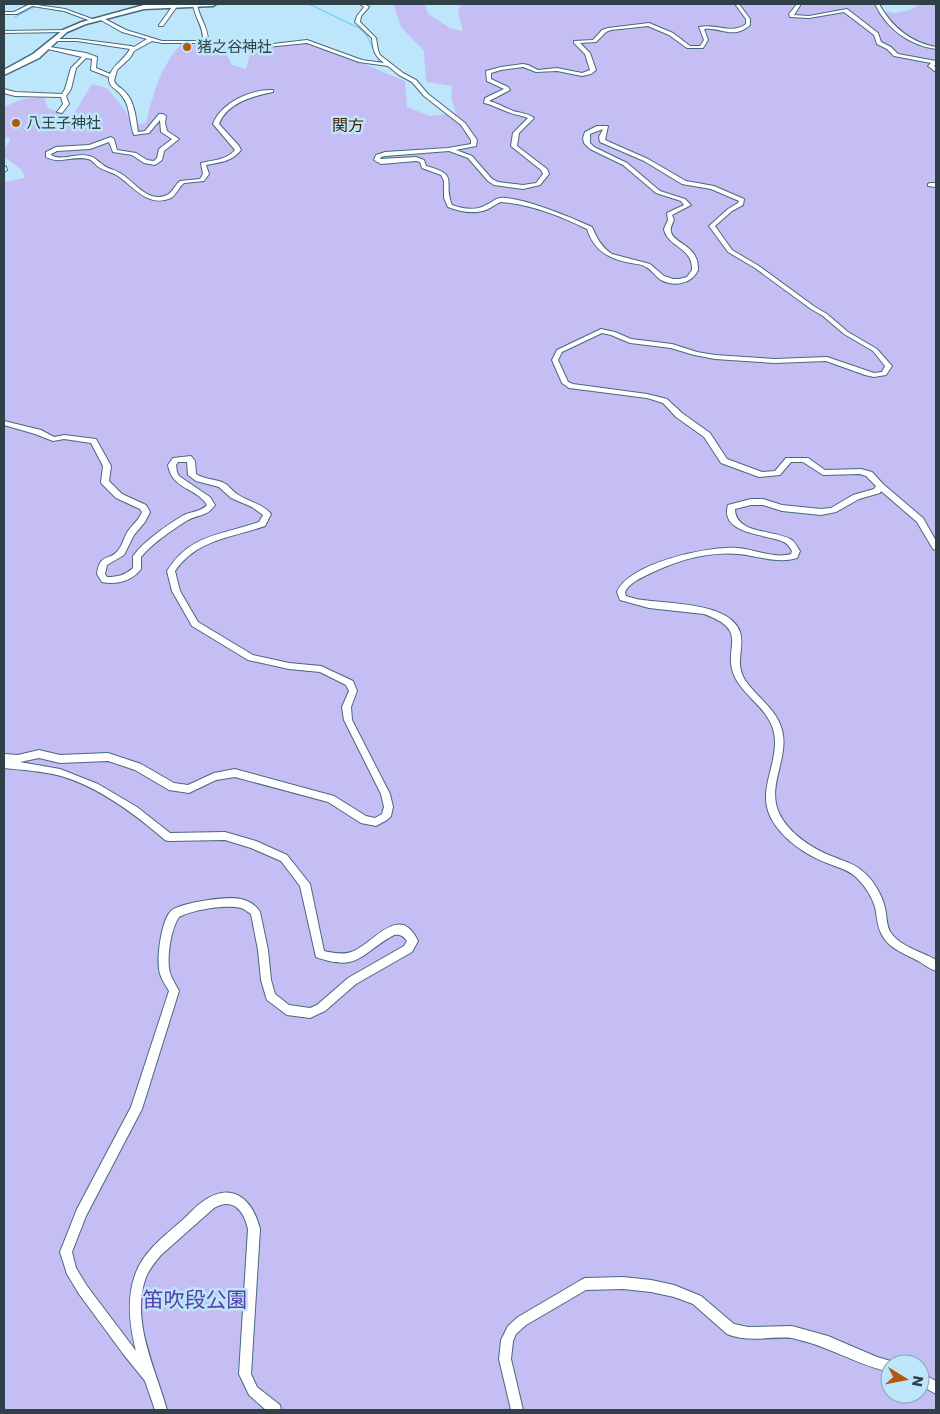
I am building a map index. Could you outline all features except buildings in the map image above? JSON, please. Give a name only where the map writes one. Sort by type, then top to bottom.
[{"type":"main road","points":[[4,72],[36,56],[65,32],[97,19],[155,5],[213,4]]},
{"type":"street","points":[[362,4],[367,9],[359,16],[358,22],[374,38],[376,53],[388,65],[419,85],[426,95],[462,124],[474,140],[474,145],[448,150],[385,154],[378,156],[377,160],[380,162],[416,159],[422,161],[424,168],[441,170],[446,175],[445,198],[450,206],[458,210],[475,210],[502,200],[531,206],[579,222],[590,228],[593,240],[599,248],[611,256],[650,266],[666,280],[688,280],[694,276],[693,258],[668,234],[667,229],[671,220],[669,214],[688,205],[683,200],[658,192],[625,164],[592,148],[587,143],[587,133],[599,127],[606,127],[602,141],[612,147],[646,160],[684,183],[712,187],[742,200],[741,204],[730,210],[712,226],[730,251],[757,267],[778,285],[813,308],[826,314],[846,333],[875,350],[889,366],[889,369],[884,374],[874,375],[827,359],[775,361],[715,357],[696,354],[672,346],[630,340],[613,333],[601,331],[567,346],[556,354],[555,360],[565,383],[571,386],[648,396],[665,401],[679,415],[707,434],[724,461],[762,475],[777,473],[784,464],[796,459],[805,460],[823,473],[861,471],[869,474],[880,486],[920,520],[936,547]]},
{"type":"street","points":[[448,150],[470,157],[490,180],[496,184],[523,187],[538,184],[546,174],[544,169],[514,146],[516,133],[531,118],[486,102],[487,98],[507,90],[489,80],[488,72],[496,68],[526,66],[534,71],[560,70],[582,74],[591,73],[593,70],[590,60],[576,42],[594,41],[604,31],[642,24],[654,25],[689,47],[701,47],[706,40],[701,28],[709,27],[726,32],[734,32],[740,31],[748,24],[748,19],[741,6],[737,4]]},
{"type":"street","points":[[799,4],[791,14],[792,16],[809,17],[842,10],[848,11],[876,34],[879,43],[889,48],[896,55],[935,62]]},
{"type":"street","points":[[878,4],[886,19],[903,35],[919,45],[936,48]]},
{"type":"street","points":[[4,13],[15,13],[34,5],[65,10],[162,42],[205,42],[256,47],[307,41],[362,61],[388,65]]},
{"type":"street","points":[[195,5],[197,14],[206,26],[205,42]]},
{"type":"street","points":[[161,25],[176,6]]},
{"type":"street","points":[[4,32],[65,32]]},
{"type":"street","points":[[152,39],[132,50],[130,57],[114,69],[111,82],[113,87],[124,94],[134,117],[136,134],[147,132],[161,115],[164,116],[162,128],[164,132],[176,138],[161,150],[159,162],[146,162],[134,154],[115,151],[111,139],[90,147],[56,149],[48,153],[48,156],[55,160],[75,157],[93,159],[102,167],[119,174],[144,196],[155,199],[171,196],[179,183],[198,182],[204,179],[206,174],[203,164],[206,162],[233,156],[236,153],[237,147],[216,124],[217,120],[227,110],[246,98],[271,91]]},
{"type":"street","points":[[54,40],[77,40],[127,45],[132,50]]},
{"type":"street","points":[[46,47],[96,58],[93,69],[112,76]]},
{"type":"street","points":[[63,96],[68,89],[74,68],[86,56]]},
{"type":"street","points":[[935,62],[931,66],[936,71]]},
{"type":"street","points":[[4,91],[15,94],[63,96]]},
{"type":"street","points":[[60,112],[66,104],[63,96]]},
{"type":"street","points":[[4,423],[38,432],[53,439],[64,437],[93,441],[108,466],[106,482],[119,496],[143,507],[146,512],[144,520],[132,532],[121,553],[106,560],[101,566],[101,574],[105,580],[114,581],[130,576],[136,570],[137,556],[146,546],[187,517],[206,511],[212,505],[209,499],[178,480],[172,469],[172,465],[176,460],[188,458],[191,461],[192,475],[197,480],[220,484],[230,489],[233,496],[242,501],[258,505],[267,514],[262,524],[208,540],[176,562],[171,571],[176,590],[195,624],[251,658],[321,670],[350,683],[353,691],[346,708],[350,726],[377,773],[389,809],[386,816],[376,822],[364,820],[331,799],[235,773],[214,777],[189,789],[172,787],[138,767],[108,757],[60,759],[38,754],[18,758],[4,758]]},
{"type":"street","points":[[880,486],[877,491],[856,497],[833,510],[821,512],[782,508],[762,502],[750,502],[731,507],[730,512],[740,526],[764,535],[787,540],[796,551],[794,556],[787,560],[752,552],[724,551],[686,557],[648,570],[628,582],[622,587],[621,592],[623,598],[632,602],[685,608],[712,615],[727,621],[735,628],[737,635],[736,668],[743,684],[768,711],[779,735],[771,793],[771,803],[776,817],[808,849],[857,872],[878,903],[883,929],[891,940],[936,966]]},
{"type":"street","points":[[4,764],[67,775],[104,793],[142,816],[168,837],[225,836],[253,844],[284,858],[305,884],[320,954],[343,958],[358,956],[390,931],[402,930],[409,934],[413,942],[408,949],[352,981],[321,1008],[310,1013],[287,1010],[271,997],[266,980],[263,950],[255,912],[244,904],[229,902],[183,911],[174,915],[168,926],[164,952],[165,973],[174,991],[166,1020],[136,1109],[82,1213],[66,1252],[71,1270],[83,1290],[128,1351],[152,1379]]},
{"type":"street","points":[[161,1410],[139,1335],[135,1313],[142,1269],[155,1252],[208,1204],[220,1197],[231,1197],[243,1204],[251,1213],[254,1229],[245,1374],[254,1391],[275,1410]]},
{"type":"street","points":[[517,1410],[505,1359],[507,1340],[512,1330],[522,1321],[585,1284],[651,1286],[674,1291],[697,1300],[731,1330],[748,1333],[792,1332],[828,1342],[880,1364]]},
{"type":"green space","name":"笛吹段公園","points":[[393,4],[425,4],[428,14],[450,28],[463,31],[458,12],[461,4],[874,4],[884,11],[896,13],[914,8],[918,4],[936,4],[936,1410],[4,1410],[4,182],[25,178],[21,169],[4,157],[4,150],[11,138],[4,137],[4,107],[23,99],[44,97],[48,108],[72,117],[92,84],[107,88],[125,110],[133,125],[146,123],[162,72],[180,45],[222,45],[232,65],[246,69],[252,48],[306,43],[405,81],[407,107],[430,116],[456,113],[451,97],[452,86],[426,82],[424,51],[401,27]]},
{"type":"waterway","points":[[15,17],[40,4]]},
{"type":"waterway","points":[[309,4],[359,28],[367,36],[379,61]]},
{"type":"place","name":"猪之谷神社","points":[[187,47]]},
{"type":"place","name":"八王子神社","points":[[16,123]]},
{"type":"district","name":"関方","points":[[348,125]]}]
